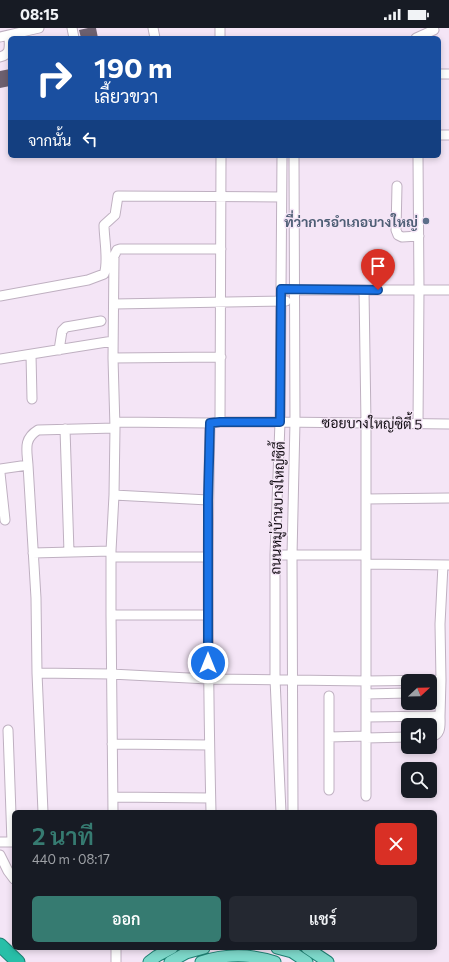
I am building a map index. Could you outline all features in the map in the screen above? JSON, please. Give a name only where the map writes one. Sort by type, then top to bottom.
[{"type":"highway","points":[[0,945],[16,960]]},
{"type":"main road","points":[[149,962],[168,950]]},
{"type":"main road","points":[[170,962],[186,953],[197,950]]},
{"type":"main road","points":[[284,950],[292,952],[307,962]]},
{"type":"main road","points":[[311,950],[328,962]]},
{"type":"main road","points":[[324,950],[334,962]]},
{"type":"main road","points":[[201,962],[233,956],[260,957],[275,962]]},
{"type":"street","points":[[8,47],[4,36],[39,28]]},
{"type":"street","points":[[420,36],[434,30]]},
{"type":"street","points":[[0,57],[6,55],[8,52]]},
{"type":"street","points":[[220,422],[221,158]]},
{"type":"street","name":"ถนนหมู่บ้านบางใหญ่ซิตี้","points":[[281,810],[275,679],[275,556],[280,422],[282,158]]},
{"type":"street","name":"ถนนหมู่บ้านบางใหญ่ซิตี้","points":[[293,810],[292,555],[295,422],[294,158]]},
{"type":"street","points":[[418,158],[418,424]]},
{"type":"street","points":[[397,186],[396,230],[398,235],[402,237],[419,236]]},
{"type":"street","points":[[0,296],[88,280],[104,274],[106,266],[104,226],[115,215],[118,196],[281,197]]},
{"type":"street","points":[[113,810],[111,554],[114,496],[115,425],[113,358],[114,256],[117,250],[120,249],[221,249]]},
{"type":"street","points":[[281,289],[449,290]]},
{"type":"street","points":[[364,290],[366,423],[366,796]]},
{"type":"street","points":[[114,304],[294,301]]},
{"type":"street","points":[[59,350],[62,331],[66,328],[101,321]]},
{"type":"street","points":[[0,359],[113,341]]},
{"type":"street","points":[[30,355],[32,399]]},
{"type":"street","points":[[113,358],[221,357]]},
{"type":"street","name":"ซอยบางใหญ่ซิตี้ 5","points":[[28,465],[27,443],[32,433],[38,430],[115,425],[220,422],[449,424]]},
{"type":"street","points":[[210,423],[208,500],[208,679],[211,810]]},
{"type":"street","points":[[65,429],[69,552]]},
{"type":"street","points":[[0,469],[28,465],[36,598],[42,810]]},
{"type":"street","points":[[0,473],[5,520]]},
{"type":"street","points":[[114,496],[208,500]]},
{"type":"street","points":[[366,498],[449,498]]},
{"type":"street","points":[[33,553],[69,552],[208,557]]},
{"type":"street","points":[[275,556],[292,555],[446,565],[443,674],[440,693],[439,731],[437,734]]},
{"type":"street","points":[[111,615],[208,615]]},
{"type":"street","points":[[37,673],[111,674],[208,679],[366,681],[443,674]]},
{"type":"street","points":[[366,694],[401,694]]},
{"type":"street","points":[[329,696],[329,790]]},
{"type":"street","points":[[366,717],[440,716]]},
{"type":"street","points":[[8,730],[12,820]]},
{"type":"street","points":[[329,737],[401,737]]},
{"type":"street","points":[[112,744],[209,745]]},
{"type":"street","points":[[113,797],[210,798]]},
{"type":"street","points":[[0,842],[12,842]]},
{"type":"street","points":[[0,855],[12,876]]},
{"type":"street","points":[[116,950],[116,962]]},
{"type":"building","points":[[96,28],[98,36],[80,36],[79,30]]},
{"type":"building","points":[[8,69],[8,86],[0,88],[0,71]]},
{"type":"place","name":"ที่ว่าการอำเภอบางใหญ่","points":[[426,221]]},
{"type":"route","points":[[208,663],[208,500],[210,423],[280,422],[281,289],[378,290]]}]
